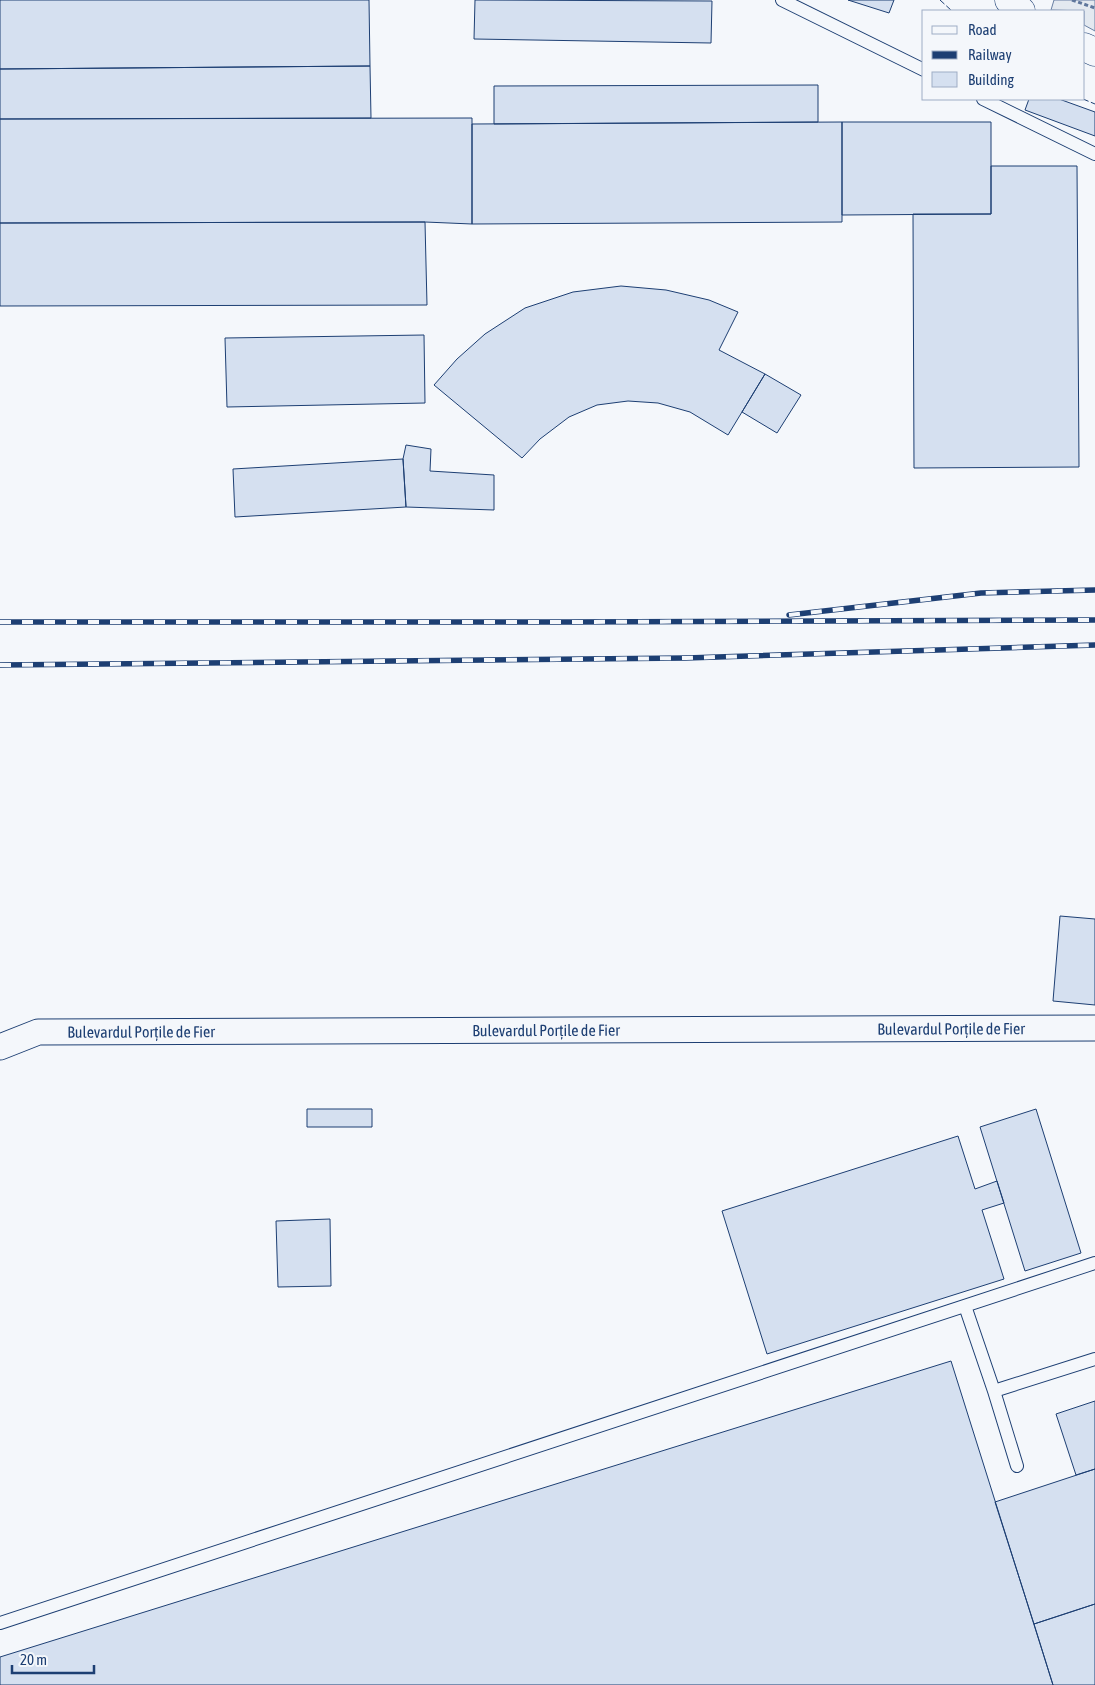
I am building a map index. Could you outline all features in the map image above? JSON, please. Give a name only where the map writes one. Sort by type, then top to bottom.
[{"type":"street","points":[[1009,0],[1020,10]]},
{"type":"street","name":"Bulevardul Porțile de Fier","points":[[0,1047],[38,1032],[1095,1028]]},
{"type":"lane","points":[[782,0],[922,69]]},
{"type":"lane","points":[[985,100],[1095,154]]},
{"type":"lane","points":[[0,1623],[1095,1263]]},
{"type":"lane","points":[[965,1306],[1017,1466]]},
{"type":"lane","points":[[994,1391],[1095,1359]]},
{"type":"path","points":[[1072,0],[1095,8]]},
{"type":"shaded area","points":[[1054,0],[1095,0],[1095,31],[1085,26],[1085,10],[1051,10]]},
{"type":"building","points":[[0,0],[369,0],[370,66],[0,69]]},
{"type":"building","points":[[475,0],[712,1],[711,43],[474,39]]},
{"type":"building","points":[[848,0],[894,0],[889,13]]},
{"type":"building","points":[[370,66],[371,118],[0,119],[0,69]]},
{"type":"building","points":[[818,85],[818,122],[494,124],[494,86]]},
{"type":"building","points":[[1029,100],[1062,100],[1095,112],[1095,136],[1025,110]]},
{"type":"building","points":[[472,118],[472,224],[425,222],[0,223],[0,119]]},
{"type":"building","points":[[842,122],[991,122],[991,214],[842,215]]},
{"type":"building","points":[[842,122],[842,222],[472,224],[472,124]]},
{"type":"building","points":[[991,166],[1077,166],[1079,467],[914,468],[913,214],[991,214]]},
{"type":"building","points":[[425,222],[427,305],[0,306],[0,223]]},
{"type":"building","points":[[621,286],[666,290],[709,300],[738,312],[719,350],[765,374],[728,435],[690,412],[658,403],[628,401],[597,405],[569,417],[540,439],[522,458],[434,385],[457,359],[485,334],[525,308],[573,292]]},
{"type":"building","points":[[424,335],[425,403],[227,407],[225,338]]},
{"type":"building","points":[[765,374],[801,395],[777,433],[742,412]]},
{"type":"building","points":[[406,445],[431,449],[430,471],[494,475],[494,510],[406,507],[403,459]]},
{"type":"building","points":[[403,459],[406,507],[235,517],[233,469]]},
{"type":"building","points":[[1060,916],[1095,919],[1095,1005],[1053,1001]]},
{"type":"building","points":[[307,1109],[372,1109],[372,1127],[307,1127]]},
{"type":"building","points":[[1036,1109],[1081,1253],[1025,1271],[980,1127]]},
{"type":"building","points":[[958,1136],[975,1189],[997,1181],[1004,1203],[982,1210],[1004,1279],[767,1354],[722,1211]]},
{"type":"building","points":[[330,1219],[331,1286],[278,1287],[276,1221]]},
{"type":"building","points":[[951,1361],[1053,1685],[0,1685],[0,1657]]},
{"type":"building","points":[[1095,1401],[1095,1469],[1076,1475],[1056,1414]]},
{"type":"building","points":[[1095,1469],[1095,1604],[1034,1624],[995,1502]]},
{"type":"building","points":[[1095,1604],[1095,1685],[1053,1685],[1034,1624]]},
{"type":"railway","points":[[789,615],[981,593],[1095,590]]},
{"type":"railway","points":[[0,622],[1095,620]]},
{"type":"railway","points":[[0,665],[686,658],[1095,645]]},
{"type":"fence","points":[[940,0],[951,10]]},
{"type":"fence","points":[[1085,100],[1095,104]]}]
